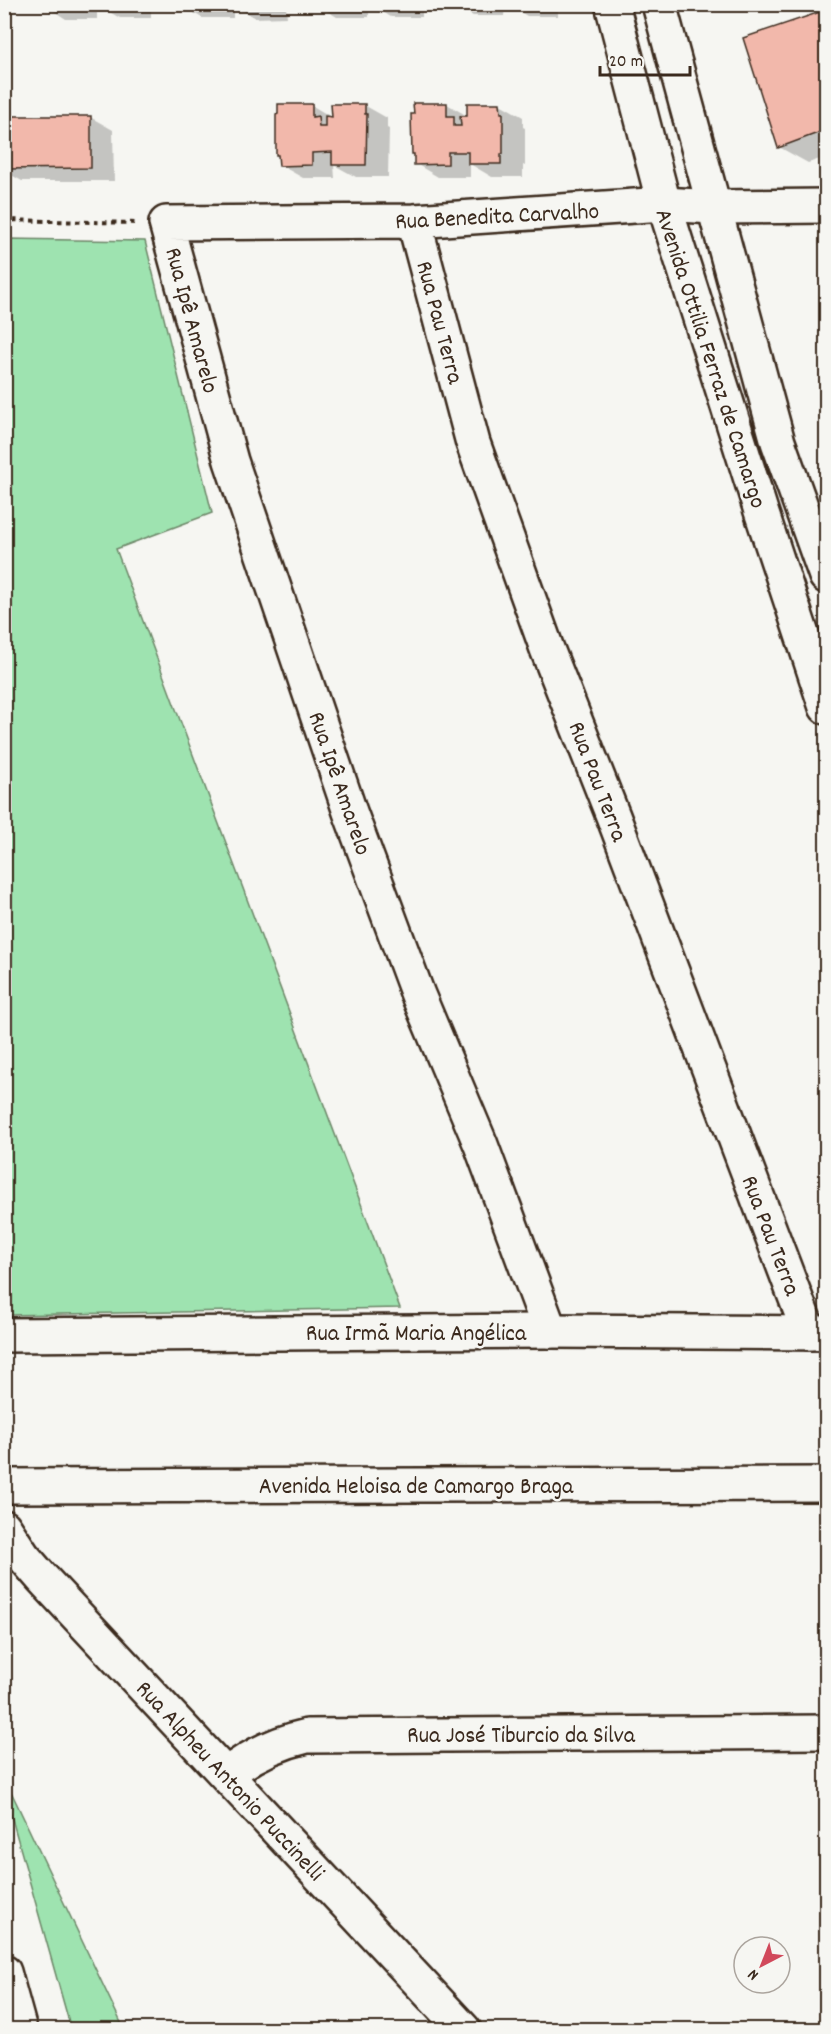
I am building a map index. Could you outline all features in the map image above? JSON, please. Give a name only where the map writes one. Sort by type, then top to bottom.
[{"type":"street","name":"Avenida Ottilia Ferraz de Camargo","points":[[612,4],[664,204],[826,707]]},
{"type":"street","name":"Avenida Ottilia Ferraz de Camargo","points":[[659,4],[778,442],[826,576]]},
{"type":"street","name":"Rua Benedita Carvalho","points":[[166,223],[414,221],[664,204],[713,207],[826,206]]},
{"type":"street","name":"Rua Pau Terra","points":[[414,221],[473,443],[547,649],[818,1333]]},
{"type":"street","name":"Rua Ipê Amarelo","points":[[166,223],[231,461],[331,756],[418,995],[481,1144],[550,1330]]},
{"type":"street","name":"Rua Irmã Maria Angélica","points":[[4,1335],[550,1330],[818,1333]]},
{"type":"street","name":"Avenida Heloisa de Camargo Braga","points":[[4,1486],[826,1484]]},
{"type":"street","name":"Rua Alpheu Antonio Puccinelli","points":[[4,1527],[23,1556],[42,1578],[464,2030]]},
{"type":"street","name":"Rua José Tiburcio da Silva","points":[[226,1775],[271,1746],[307,1736],[826,1732]]},
{"type":"street","points":[[4,1972],[20,2030]]},
{"type":"path","points":[[4,220],[166,223]]},
{"type":"green space","points":[[5,239],[145,241],[212,513],[116,549],[400,1308],[5,1315]]},
{"type":"green space","points":[[5,1779],[124,2029],[71,2029],[5,1794]]},
{"type":"building","points":[[42,4],[75,4],[75,7],[42,7]]},
{"type":"building","points":[[826,10],[826,130],[778,148],[743,38]]},
{"type":"building","points":[[413,103],[447,103],[447,116],[454,116],[454,126],[461,126],[460,116],[467,116],[467,103],[500,103],[501,113],[503,113],[501,164],[468,164],[468,152],[448,152],[448,164],[414,165],[411,114],[414,114]]},
{"type":"building","points":[[278,104],[312,104],[312,117],[318,116],[319,127],[325,127],[325,116],[332,117],[331,104],[365,104],[365,114],[367,114],[366,165],[332,165],[332,152],[312,153],[312,165],[279,166],[278,155],[276,155]]},
{"type":"building","points":[[4,116],[91,116],[91,168],[4,169]]}]
